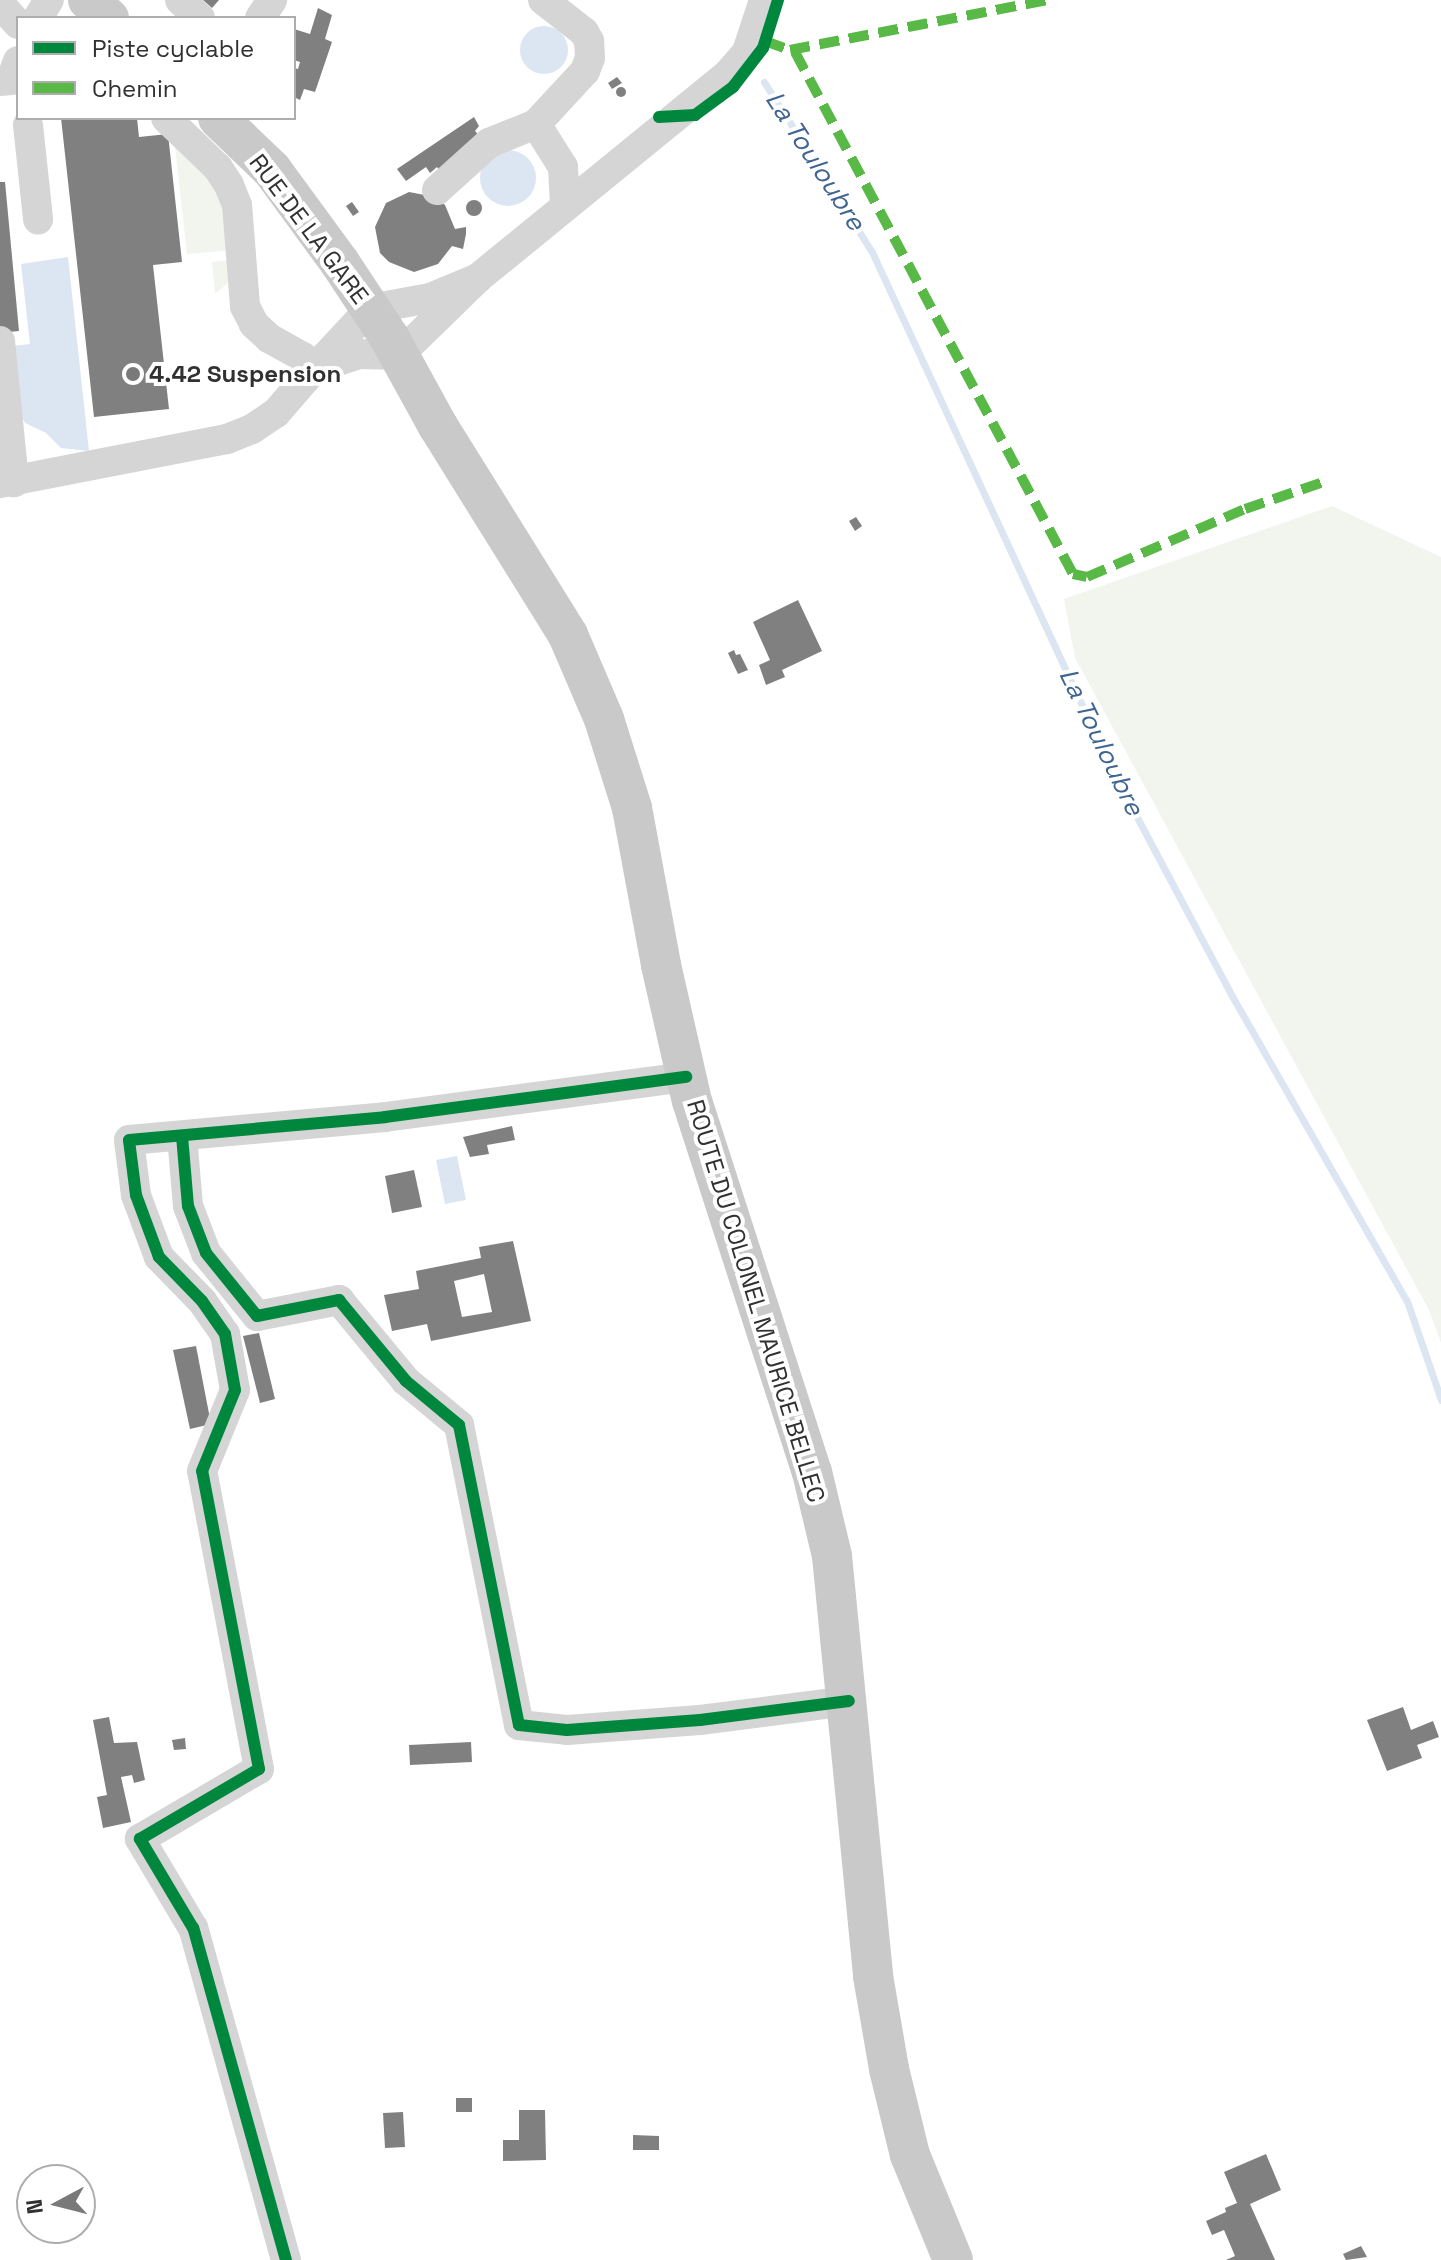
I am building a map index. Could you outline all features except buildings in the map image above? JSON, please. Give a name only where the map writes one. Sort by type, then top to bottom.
[{"type":"main road","points":[[88,0],[107,16]]},
{"type":"main road","name":"RUE DE LA GARE","points":[[220,120],[272,170],[396,350]]},
{"type":"main road","name":"ROUTE DU COLONEL MAURICE BELLEC","points":[[396,350],[438,426],[568,635],[604,719],[632,808],[686,1077],[812,1472],[832,1556],[849,1701],[873,1976],[889,2069],[910,2155],[953,2260]]},
{"type":"street","points":[[13,16],[49,0]]},
{"type":"street","points":[[180,0],[198,16]]},
{"type":"street","points":[[437,190],[489,143],[536,124],[585,71],[590,58],[589,41],[584,32],[543,0]]},
{"type":"street","points":[[314,369],[359,354],[396,350],[478,278],[728,74],[747,52],[764,0]]},
{"type":"street","points":[[168,120],[218,168],[229,185],[237,205],[245,306],[254,324],[269,338],[303,357],[314,369]]},
{"type":"street","points":[[536,124],[563,167],[565,206]]},
{"type":"street","points":[[19,126],[38,219]]},
{"type":"street","points":[[563,167],[594,182]]},
{"type":"street","points":[[0,341],[7,482],[227,439],[252,429],[276,413],[370,309],[430,298],[478,278]]},
{"type":"street","points":[[286,2260],[193,1928],[140,1839],[259,1769],[202,1471],[235,1390],[225,1334],[202,1301],[159,1257],[136,1195],[129,1140],[385,1117],[686,1077]]},
{"type":"street","points":[[182,1136],[188,1206],[206,1253],[257,1316],[339,1300],[406,1381],[459,1425],[519,1725],[582,1729],[700,1720],[849,1701]]},
{"type":"shaded area","points":[[544,26],[553,27],[561,33],[567,41],[567,59],[561,67],[553,73],[544,74],[535,73],[527,67],[521,59],[520,50],[521,41],[527,33],[535,27]]},
{"type":"shaded area","points":[[174,138],[223,196],[233,250],[187,254]]},
{"type":"shaded area","points":[[508,150],[528,158],[536,178],[528,198],[508,206],[488,198],[480,178],[488,158]]},
{"type":"shaded area","points":[[68,257],[89,451],[61,448],[46,433],[25,423],[20,413],[12,346],[30,344],[21,264]]},
{"type":"shaded area","points":[[231,260],[227,284],[215,294],[212,262]]},
{"type":"shaded area","points":[[1332,506],[1441,557],[1441,1343],[1429,1310],[1075,658],[1064,599]]},
{"type":"shaded area","points":[[457,1156],[466,1200],[445,1204],[436,1160]]},
{"type":"waterway","name":"La Touloubre","points":[[764,82],[872,252],[1114,774],[1232,996],[1407,1301],[1441,1400]]},
{"type":"marked path","points":[[790,50],[1047,0]]},
{"type":"marked path","points":[[765,41],[795,52],[1073,574],[1087,577],[1245,509],[1329,480]]},
{"type":"cycle path","points":[[659,117],[695,115],[733,87],[763,48],[778,0]]},
{"type":"cycle path","points":[[286,2260],[193,1928],[140,1839],[259,1769],[202,1471],[235,1390],[225,1334],[202,1301],[159,1257],[136,1195],[129,1140],[385,1117],[686,1077]]},
{"type":"cycle path","points":[[182,1136],[188,1206],[206,1253],[257,1316],[339,1300],[406,1381],[459,1425],[519,1725],[567,1730],[700,1720],[849,1701]]},
{"type":"place","name":"4.42 Suspension","points":[[133,374]]}]
